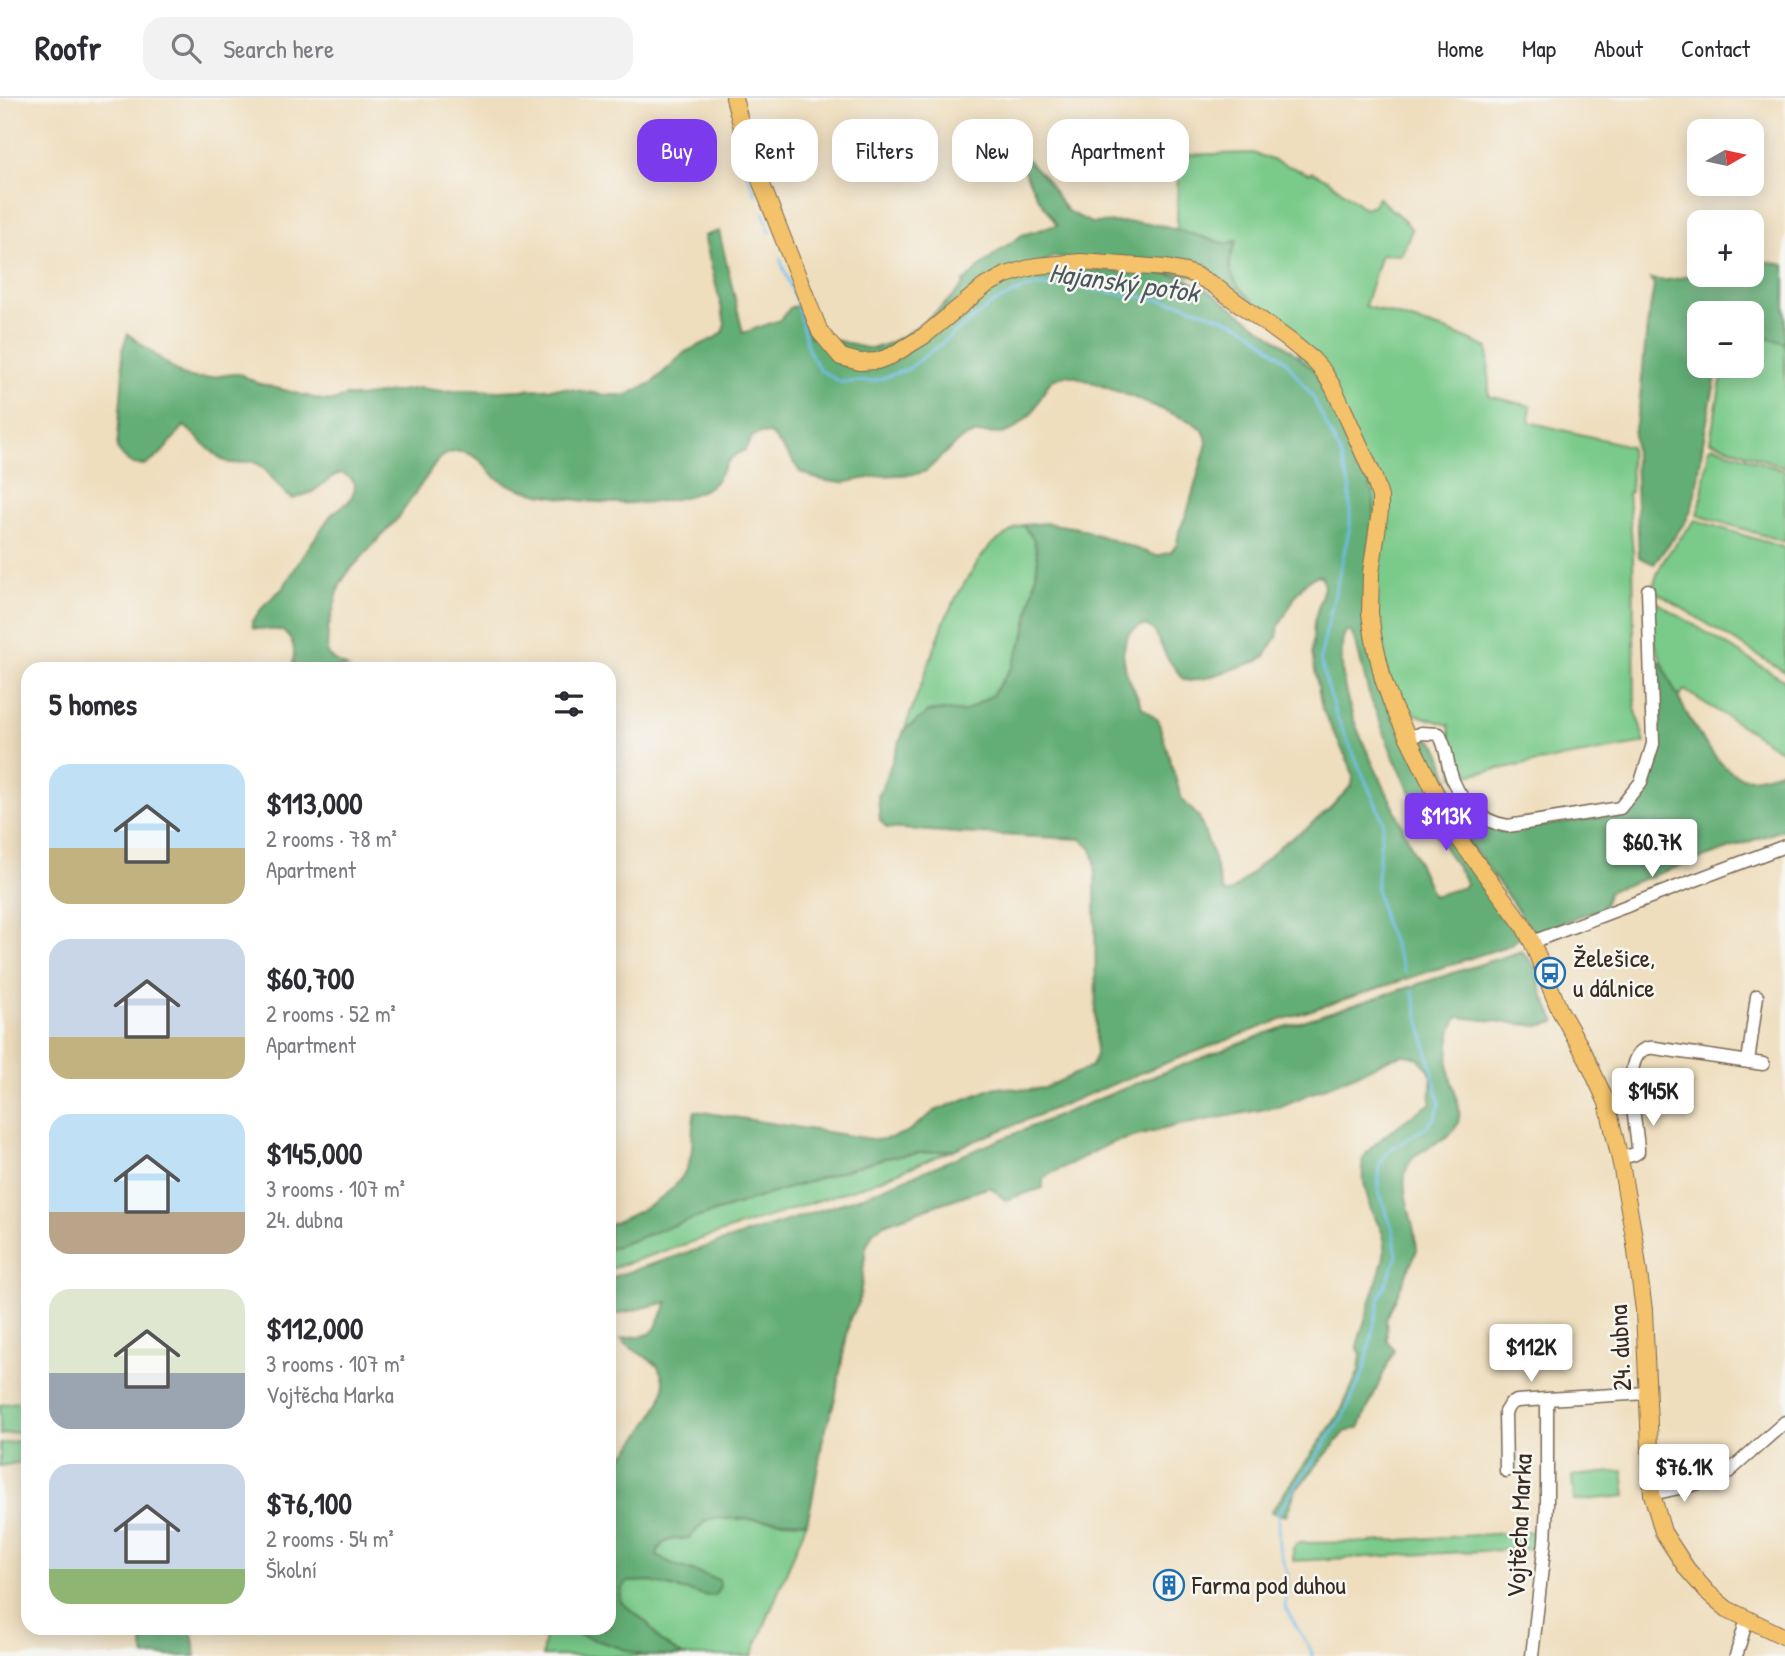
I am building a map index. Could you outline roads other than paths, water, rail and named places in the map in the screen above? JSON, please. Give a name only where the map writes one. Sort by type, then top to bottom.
[{"type":"main road","name":"24. dubna","points":[[734,98],[747,147],[820,332],[845,359],[870,362],[891,356],[924,336],[985,286],[1035,266],[1073,262],[1166,268],[1186,272],[1212,284],[1312,359],[1333,387],[1374,477],[1380,497],[1371,573],[1370,613],[1382,679],[1456,835],[1512,909],[1532,942],[1559,1009],[1585,1055],[1607,1103],[1634,1237],[1644,1310],[1652,1494],[1663,1532],[1687,1569],[1707,1592],[1727,1609],[1785,1637]]},
{"type":"street","points":[[1409,738],[1421,733],[1439,734],[1446,746],[1450,772],[1457,790],[1468,806],[1500,825],[1508,826],[1620,808],[1641,782],[1653,744],[1648,590]]},
{"type":"street","points":[[1532,942],[1785,846]]},
{"type":"street","points":[[1748,1062],[1757,996]]},
{"type":"street","points":[[1619,1158],[1638,1152],[1632,1082],[1635,1058],[1643,1049],[1655,1048],[1763,1064]]},
{"type":"street","name":"Vojtěcha Marka","points":[[1506,1471],[1506,1408],[1510,1404],[1517,1401],[1647,1393]]},
{"type":"street","name":"Vojtěcha Marka","points":[[1532,1656],[1545,1541],[1547,1399]]},
{"type":"street","points":[[1652,1494],[1724,1476],[1785,1422]]},
{"type":"street","points":[[1736,1656],[1747,1619]]},
{"type":"waterway","name":"Hajanský potok","points":[[751,182],[756,195]]},
{"type":"waterway","name":"Hajanský potok","points":[[763,212],[770,232]]},
{"type":"waterway","name":"Hajanský potok","points":[[780,259],[796,301],[808,349],[820,370],[840,382],[874,381],[908,369],[994,303],[1037,286],[1076,287],[1180,303],[1234,322],[1251,331],[1286,361],[1313,397],[1340,453],[1350,489],[1350,526],[1320,659],[1335,713],[1383,820],[1376,887],[1384,922],[1405,972]]},
{"type":"waterway","name":"Hajanský potok","points":[[1313,1656],[1285,1608],[1288,1576],[1279,1548],[1278,1513],[1343,1417],[1364,1371],[1380,1297],[1397,1256],[1393,1231],[1378,1189],[1380,1164],[1387,1152],[1426,1127],[1435,1117],[1440,1103],[1412,990]]},
{"type":"place","name":"Želešice, u dálnice","points":[[1550,973]]},
{"type":"place","name":"Farma pod duhou","points":[[1169,1585]]}]
